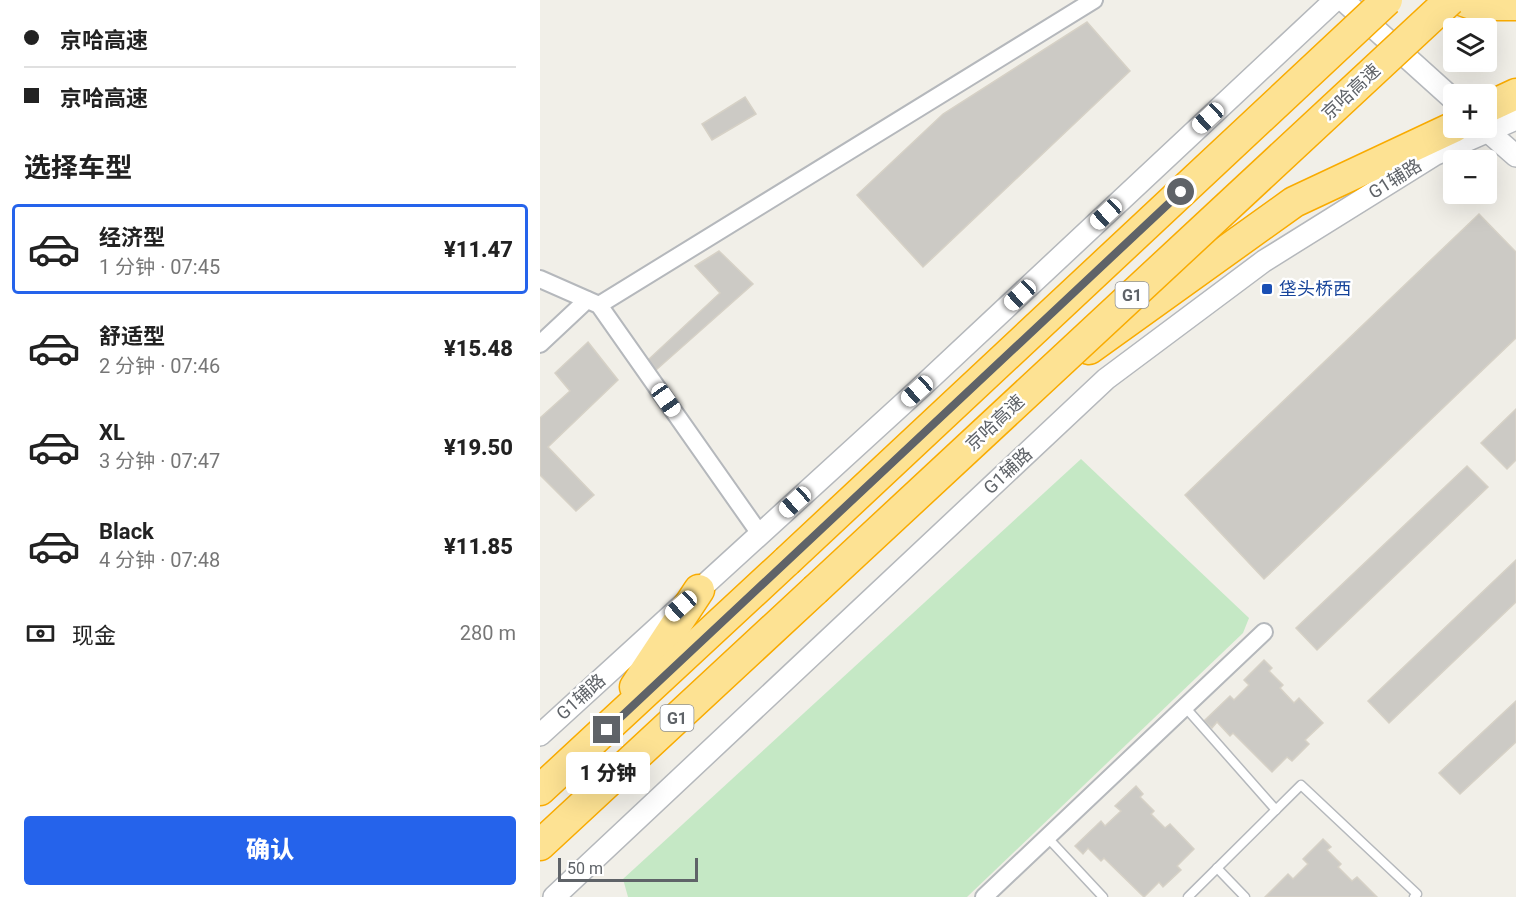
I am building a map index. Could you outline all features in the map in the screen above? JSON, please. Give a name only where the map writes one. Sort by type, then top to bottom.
[{"type":"highway","name":"G1","points":[[540,790],[607,730],[1387,0]]},
{"type":"highway","name":"京哈高速","points":[[540,845],[1450,0]]},
{"type":"highway","points":[[1461,0],[1474,5],[1516,5]]},
{"type":"highway","points":[[1025,395],[1294,202],[1443,123]]},
{"type":"highway","points":[[607,730],[699,590]]},
{"type":"street","points":[[540,344],[593,302],[1094,0]]},
{"type":"street","name":"G1辅路","points":[[540,735],[1335,0]]},
{"type":"street","points":[[1344,0],[1443,107]]},
{"type":"street","points":[[1497,114],[1516,156]]},
{"type":"street","name":"G1辅路","points":[[554,897],[1106,380],[1264,261],[1459,138]]},
{"type":"street","points":[[540,279],[593,302],[760,534]]},
{"type":"street","points":[[984,897],[1264,632]]},
{"type":"lane","points":[[1185,707],[1276,810]]},
{"type":"lane","points":[[1188,897],[1301,785],[1417,894],[1414,897]]},
{"type":"lane","points":[[1047,837],[1103,897]]},
{"type":"lane","points":[[1217,868],[1245,897]]},
{"type":"green space","points":[[1081,459],[1249,618],[1243,633],[967,897],[628,897],[623,879]]},
{"type":"building","points":[[1087,22],[1130,71],[923,267],[857,195],[943,114]]},
{"type":"building","points":[[745,97],[756,114],[712,140],[702,124]]},
{"type":"building","points":[[1479,214],[1516,252],[1516,338],[1264,579],[1185,495]]},
{"type":"building","points":[[719,251],[753,284],[656,370],[648,360],[720,293],[695,266]]},
{"type":"building","points":[[588,342],[618,380],[548,447],[594,495],[576,511],[540,475],[540,418],[570,391],[555,373]]},
{"type":"building","points":[[1516,409],[1516,460],[1507,469],[1481,443]]},
{"type":"building","points":[[1467,466],[1488,487],[1317,650],[1296,628]]},
{"type":"building","points":[[1516,560],[1516,602],[1389,723],[1368,701]]},
{"type":"building","points":[[1264,660],[1272,668],[1269,671],[1283,685],[1280,688],[1294,703],[1299,698],[1323,723],[1305,740],[1309,744],[1292,761],[1287,757],[1272,772],[1233,733],[1230,736],[1217,722],[1212,728],[1204,721],[1230,696],[1234,700],[1249,685],[1244,680]]},
{"type":"building","points":[[1516,701],[1516,742],[1460,794],[1439,773]]},
{"type":"building","points":[[1136,786],[1143,794],[1140,797],[1154,811],[1151,814],[1165,828],[1170,824],[1194,849],[1177,866],[1181,870],[1163,887],[1159,882],[1144,897],[1104,858],[1101,861],[1088,848],[1083,854],[1075,846],[1101,821],[1105,826],[1121,811],[1115,806]]},
{"type":"building","points":[[1323,839],[1331,847],[1327,850],[1341,864],[1338,867],[1352,881],[1357,877],[1377,897],[1265,897],[1288,874],[1293,879],[1308,864],[1303,859]]},
{"type":"place","name":"垡头桥西","points":[[1267,289]]},
{"type":"route","points":[[607,730],[1181,192]]}]
